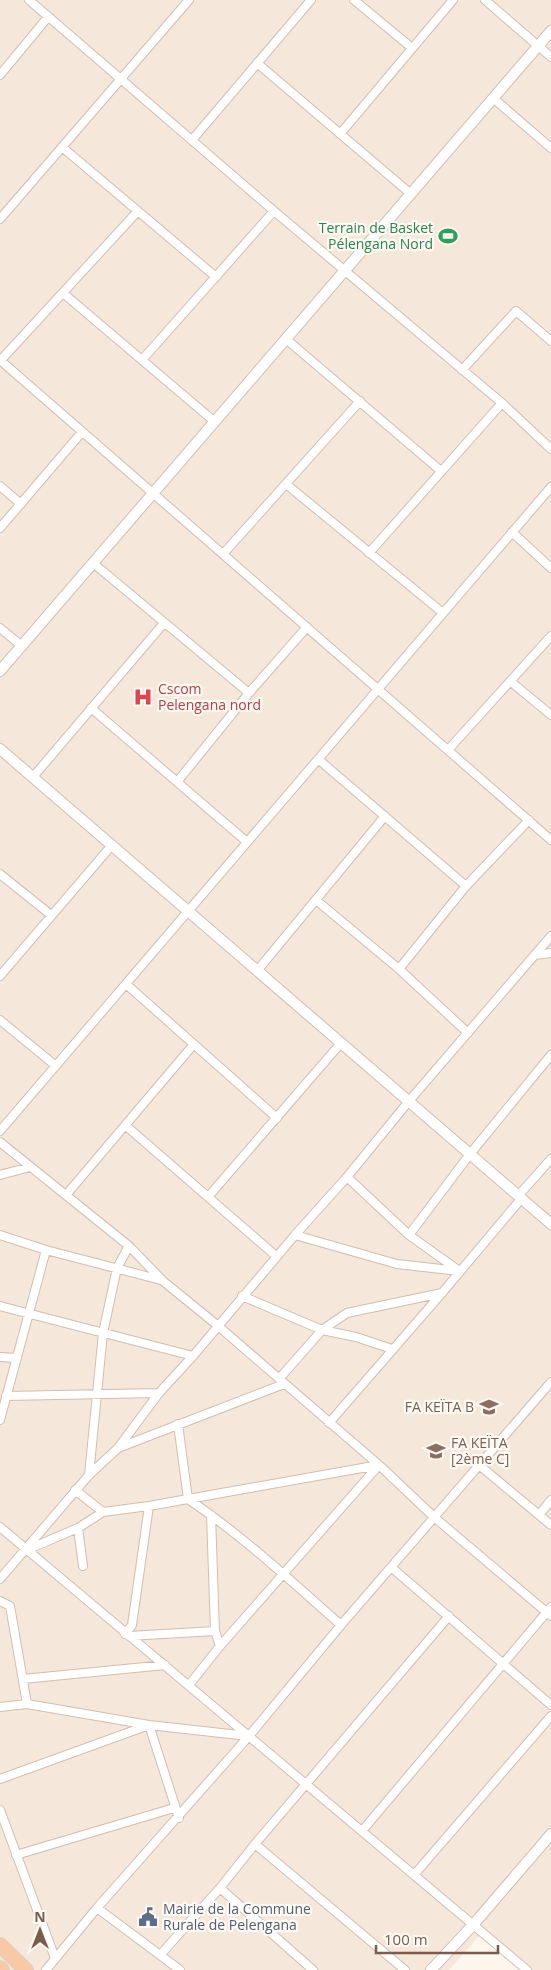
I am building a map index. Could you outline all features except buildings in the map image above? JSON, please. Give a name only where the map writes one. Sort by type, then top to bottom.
[{"type":"highway","points":[[0,1946],[26,1970]]},
{"type":"street","points":[[29,0],[344,271],[502,403],[551,449]]},
{"type":"street","points":[[192,140],[311,0]]},
{"type":"street","points":[[354,0],[412,48]]},
{"type":"street","points":[[340,134],[453,0]]},
{"type":"street","points":[[485,0],[551,57]]},
{"type":"street","points":[[0,219],[121,79],[184,2]]},
{"type":"street","points":[[0,75],[48,17]]},
{"type":"street","points":[[0,671],[551,31]]},
{"type":"street","points":[[257,63],[411,194]]},
{"type":"street","points":[[493,98],[551,148]]},
{"type":"street","points":[[62,147],[216,276]]},
{"type":"street","points":[[138,211],[0,361],[551,840]]},
{"type":"street","points":[[142,360],[274,211]]},
{"type":"street","points":[[63,293],[215,422]]},
{"type":"street","points":[[462,370],[516,311],[551,341]]},
{"type":"street","points":[[286,339],[441,471]]},
{"type":"street","points":[[223,554],[360,401]]},
{"type":"street","points":[[369,553],[502,403]]},
{"type":"street","points":[[0,528],[82,432]]},
{"type":"street","points":[[286,484],[443,613]]},
{"type":"street","points":[[0,486],[21,504]]},
{"type":"street","points":[[0,1131],[551,486]]},
{"type":"street","points":[[512,532],[551,568]]},
{"type":"street","points":[[93,563],[249,694]]},
{"type":"street","points":[[33,777],[164,623]]},
{"type":"street","points":[[177,782],[307,627]]},
{"type":"street","points":[[0,628],[22,646]]},
{"type":"street","points":[[448,750],[551,636]]},
{"type":"street","points":[[510,681],[551,714]]},
{"type":"street","points":[[91,708],[247,842]]},
{"type":"street","points":[[0,749],[551,1224]]},
{"type":"street","points":[[318,759],[466,886]]},
{"type":"street","points":[[257,971],[386,816]]},
{"type":"street","points":[[399,969],[466,886],[529,820]]},
{"type":"street","points":[[0,976],[112,845]]},
{"type":"street","points":[[0,874],[51,915]]},
{"type":"street","points":[[316,900],[399,969],[468,1033]]},
{"type":"street","points":[[0,1579],[27,1550],[89,1475],[118,1448],[159,1393],[193,1356],[294,1235],[347,1177],[551,936]]},
{"type":"street","points":[[535,955],[551,953]]},
{"type":"street","points":[[126,984],[276,1118]]},
{"type":"street","points":[[0,1020],[56,1066]]},
{"type":"street","points":[[208,1197],[342,1043]]},
{"type":"street","points":[[66,1195],[194,1044]]},
{"type":"street","points":[[409,1235],[470,1154],[551,1055]]},
{"type":"street","points":[[125,1125],[276,1256]]},
{"type":"street","points":[[0,1142],[129,1246],[163,1281],[217,1325],[379,1465],[434,1517],[549,1612],[503,1663],[362,1831]]},
{"type":"street","points":[[329,1423],[442,1293],[551,1159]]},
{"type":"street","points":[[0,1175],[30,1167]]},
{"type":"street","points":[[347,1177],[409,1235],[459,1271]]},
{"type":"street","points":[[294,1235],[397,1264],[459,1271]]},
{"type":"street","points":[[0,1236],[163,1281]]},
{"type":"street","points":[[89,1475],[103,1333],[117,1268],[129,1246]]},
{"type":"street","points":[[0,1420],[46,1250]]},
{"type":"street","points":[[118,1448],[282,1381],[322,1330],[347,1313],[442,1293]]},
{"type":"street","points":[[242,1296],[322,1330],[356,1337],[392,1349]]},
{"type":"street","points":[[0,1306],[193,1356]]},
{"type":"street","points":[[0,1357],[17,1358]]},
{"type":"street","points":[[46,1970],[97,1908],[179,1818],[341,1625],[551,1382]]},
{"type":"street","points":[[6,1396],[159,1393]]},
{"type":"street","points":[[178,1424],[188,1499],[211,1515],[283,1574],[341,1625]]},
{"type":"street","points":[[27,1550],[78,1528],[102,1512],[149,1506],[379,1465]]},
{"type":"street","points":[[188,1685],[379,1465]]},
{"type":"street","points":[[479,1465],[551,1525]]},
{"type":"street","points":[[76,1490],[102,1512]]},
{"type":"street","points":[[539,1514],[551,1500]]},
{"type":"street","points":[[127,1635],[132,1625],[149,1506]]},
{"type":"street","points":[[211,1515],[215,1631],[220,1646]]},
{"type":"street","points":[[0,1527],[528,1970]]},
{"type":"street","points":[[78,1528],[83,1566]]},
{"type":"street","points":[[391,1568],[450,1616],[551,1705]]},
{"type":"street","points":[[0,1601],[10,1606],[27,1704]]},
{"type":"street","points":[[161,1954],[220,1888],[255,1844],[450,1616]]},
{"type":"street","points":[[127,1635],[215,1631]]},
{"type":"street","points":[[23,1679],[164,1665]]},
{"type":"street","points":[[0,1706],[27,1704],[149,1725],[249,1736]]},
{"type":"street","points":[[414,1875],[551,1716]]},
{"type":"street","points":[[0,1779],[149,1725]]},
{"type":"street","points":[[149,1725],[174,1808],[179,1818]]},
{"type":"street","points":[[16,1855],[174,1808]]},
{"type":"street","points":[[0,1813],[54,1958]]},
{"type":"street","points":[[431,1970],[551,1834]]},
{"type":"street","points":[[255,1844],[405,1970]]},
{"type":"street","points":[[220,1888],[314,1970]]},
{"type":"street","points":[[97,1908],[180,1970]]},
{"type":"shaded area","points":[[0,0],[551,0],[551,1970],[522,1970],[480,1935],[449,1970],[0,1970]]},
{"type":"place","name":"Terrain de Basket Pélengana Nord","points":[[448,236]]},
{"type":"place","name":"Cscom Pelengana nord","points":[[143,697]]},
{"type":"place","name":"FA KEÏTA B","points":[[489,1407]]},
{"type":"place","name":"FA KEÏTA [2ème C]","points":[[436,1451]]},
{"type":"place","name":"Mairie de la Commune Rurale de Pelengana","points":[[148,1917]]}]
